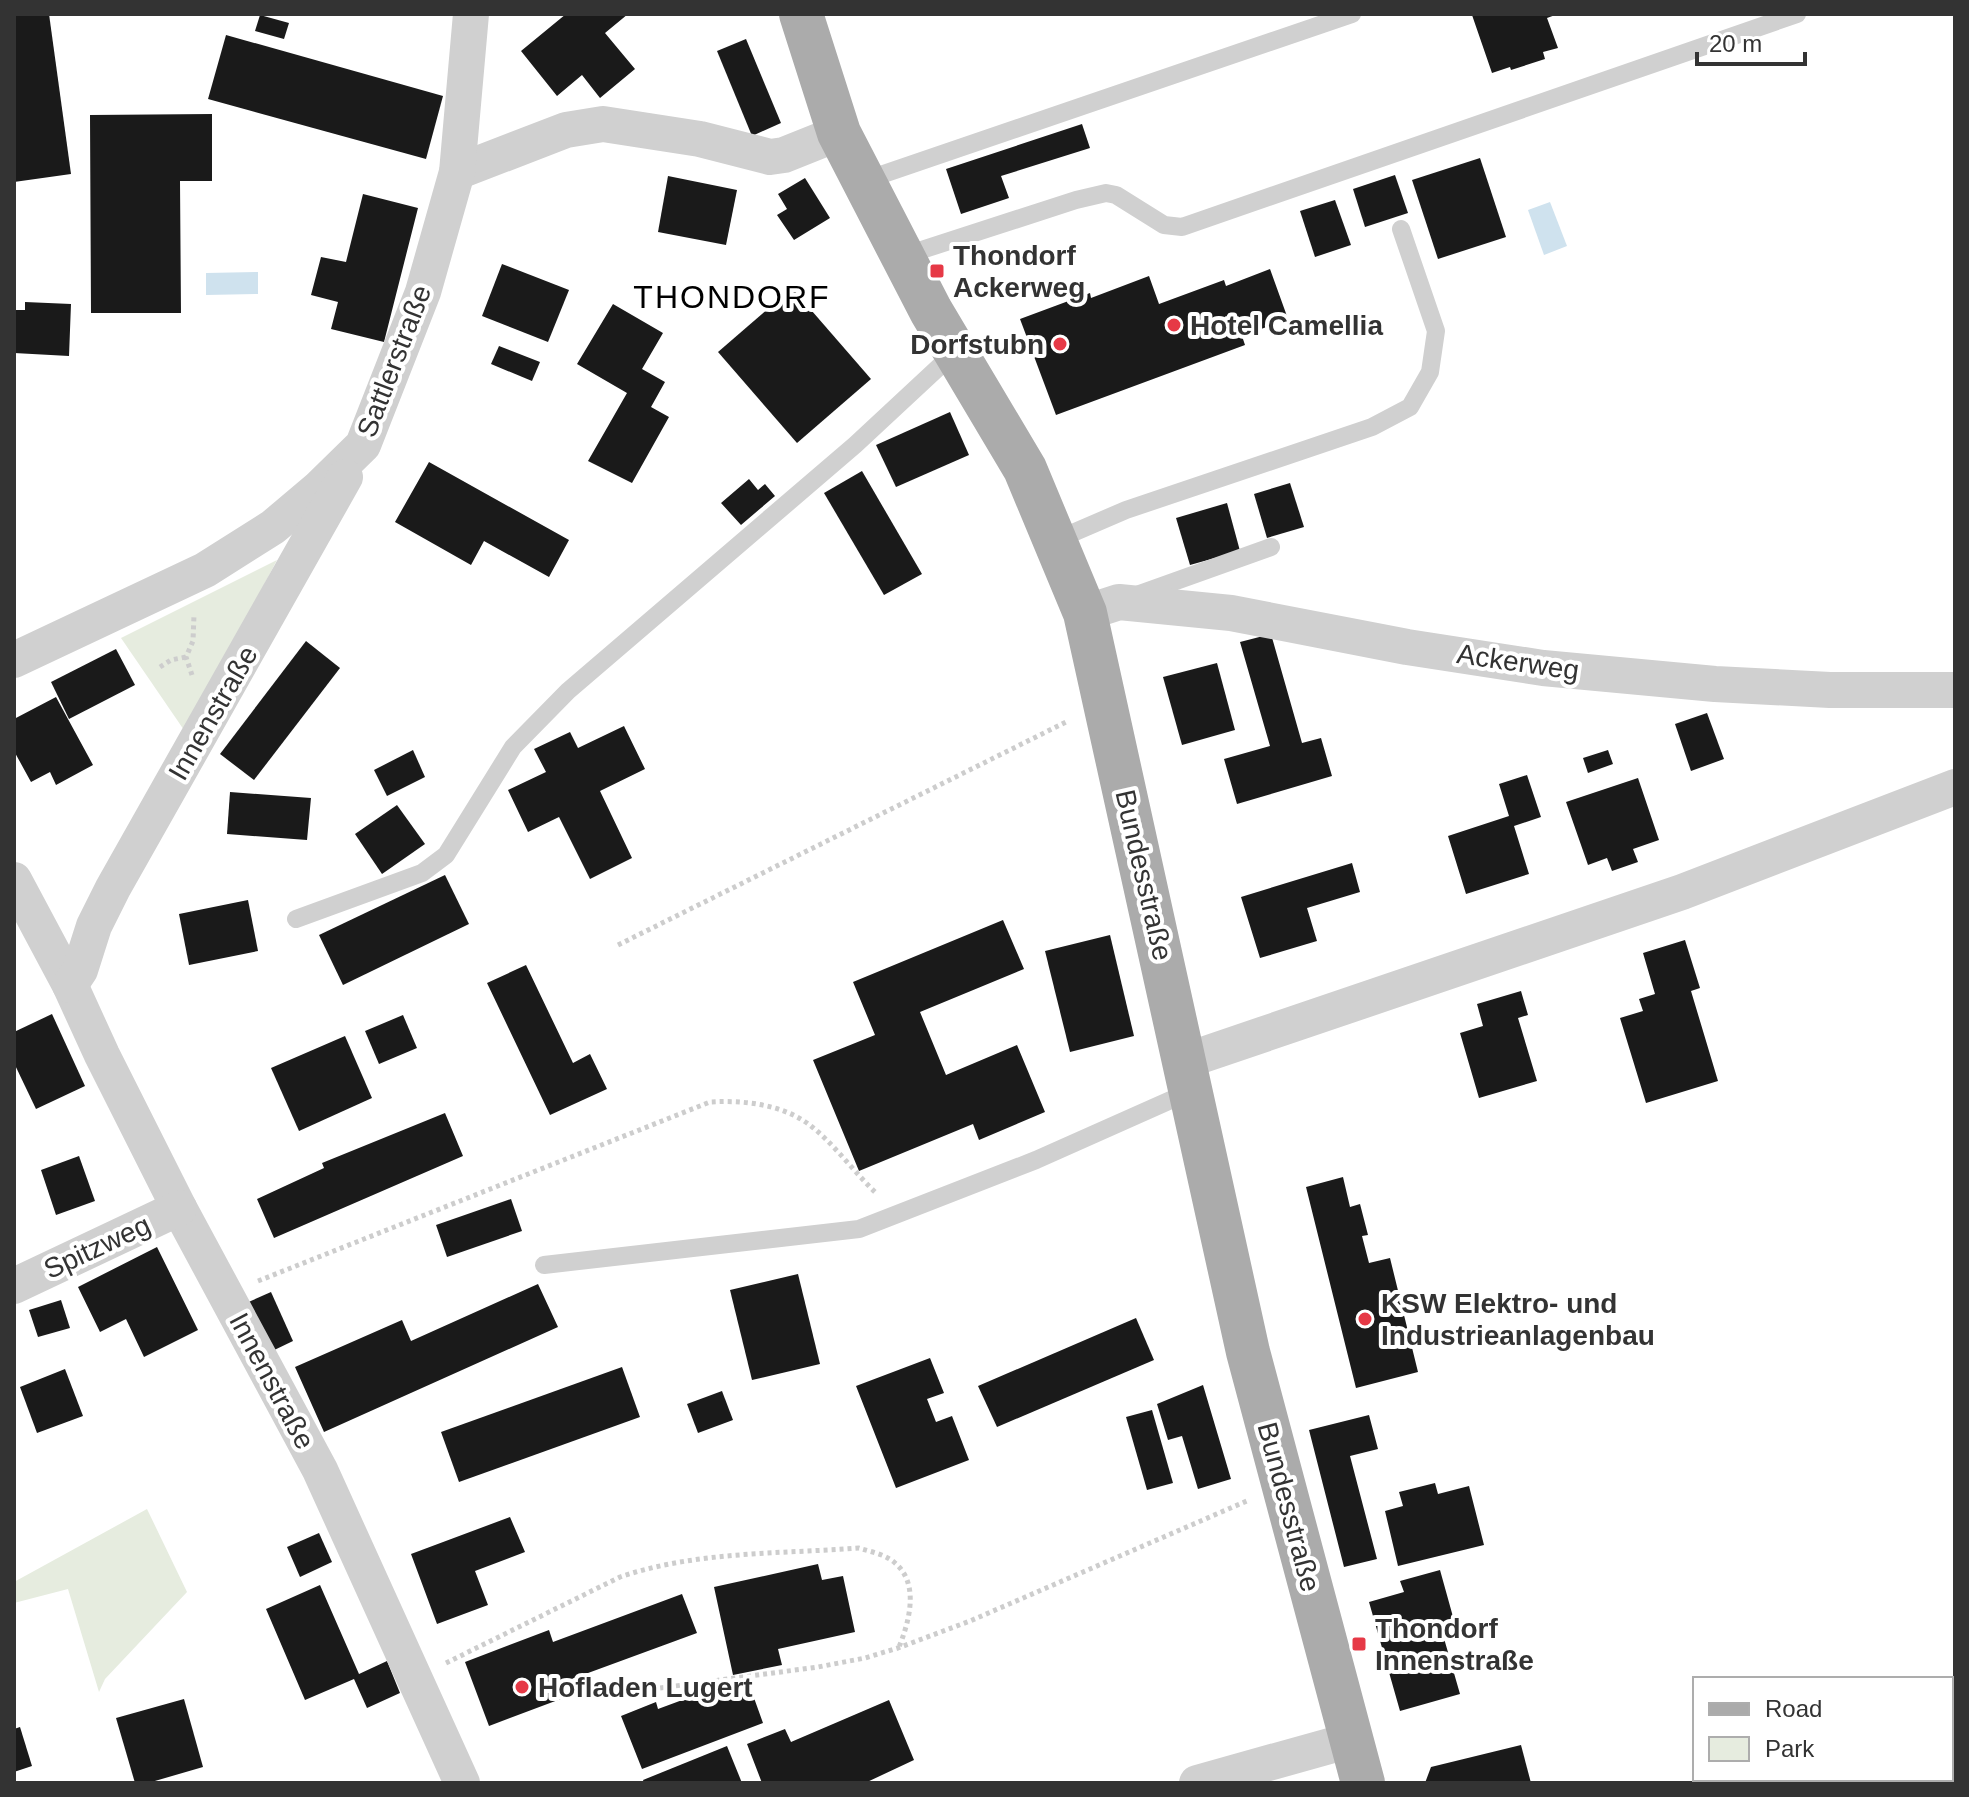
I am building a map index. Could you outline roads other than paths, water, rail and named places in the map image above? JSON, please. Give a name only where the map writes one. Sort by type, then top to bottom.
[{"type":"main road","name":"Bundesstraße","points":[[808,16],[839,133],[862,181],[955,352],[1025,469],[1054,541],[1102,607],[1106,703],[1248,1352],[1363,1783]]},
{"type":"street","name":"Sattlerstraße","points":[[14,660],[205,570],[273,527],[363,445],[423,292],[457,172],[474,16]]},
{"type":"street","points":[[457,172],[566,130],[603,124],[700,139],[770,157],[784,155],[839,133]]},
{"type":"street","name":"Innenstraße","points":[[70,985],[80,970],[94,926],[113,888],[363,445]]},
{"type":"street","name":"Ackerweg","points":[[1102,607],[1231,613],[1407,647],[1543,668],[1729,685],[1830,690],[1955,690]]},
{"type":"street","points":[[1188,1076],[1955,787]]},
{"type":"street","name":"Innenstraße","points":[[14,880],[70,985],[179,1208],[320,1470],[462,1783]]},
{"type":"street","name":"Spitzweg","points":[[14,1286],[179,1208]]},
{"type":"street","points":[[1197,1783],[1351,1740]]},
{"type":"lane","points":[[862,181],[1352,14]]},
{"type":"lane","points":[[903,256],[1106,193],[1116,195],[1164,225],[1182,227],[1797,14]]},
{"type":"lane","points":[[1054,541],[1126,510],[1372,427],[1410,407],[1430,372],[1436,331],[1401,229]]},
{"type":"lane","points":[[296,919],[422,873],[446,855],[513,747],[568,691],[855,445],[955,352]]},
{"type":"lane","points":[[1102,607],[1271,547]]},
{"type":"lane","points":[[544,1265],[859,1229],[1036,1160],[1188,1076]]},
{"type":"water","points":[[1550,202],[1567,246],[1544,255],[1528,210]]},
{"type":"water","points":[[258,272],[258,294],[206,295],[206,273]]},
{"type":"place","name":"Thondorf Ackerweg","points":[[937,271]]},
{"type":"place","name":"Hotel Camellia","points":[[1174,325]]},
{"type":"place","name":"Dorfstubn","points":[[1060,344]]},
{"type":"place","name":"KSW Elektro- und Industrieanlagenbau","points":[[1365,1319]]},
{"type":"place","name":"Thondorf Innenstraße","points":[[1359,1644]]},
{"type":"place","name":"Hofladen Lugert","points":[[522,1687]]},
{"type":"district","name":"THONDORF","points":[[732,297]]}]
